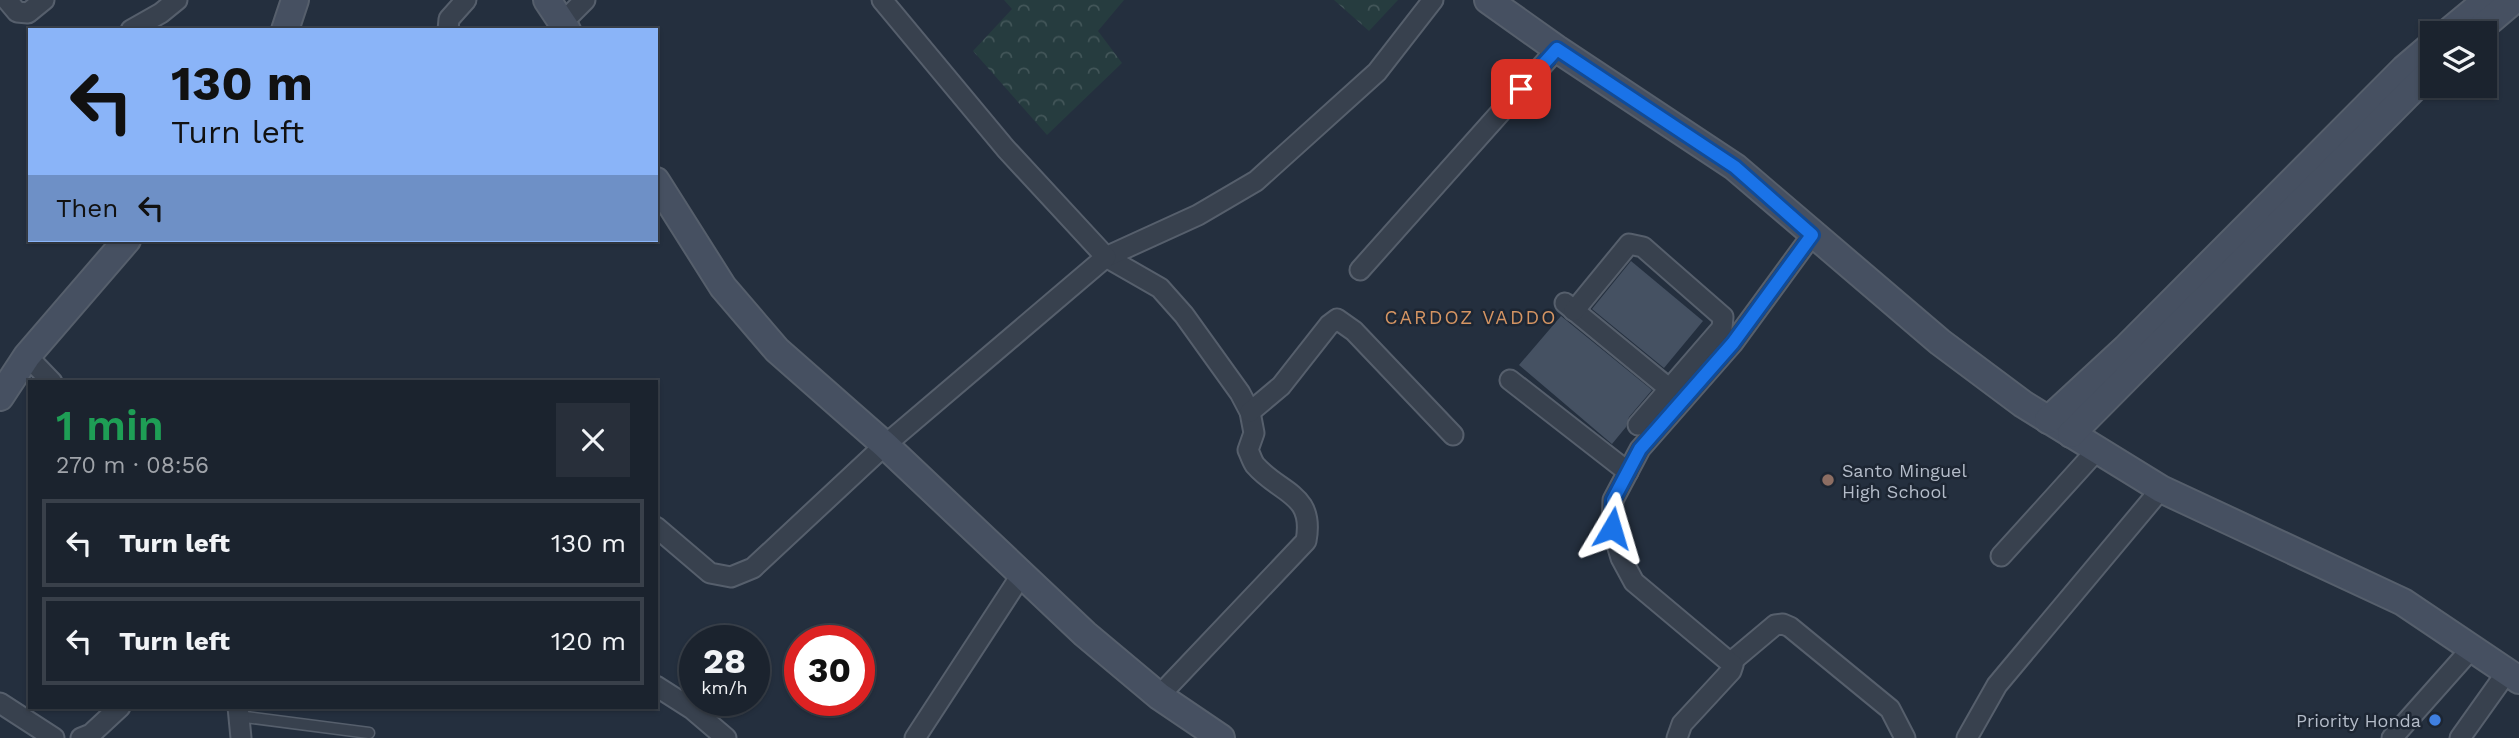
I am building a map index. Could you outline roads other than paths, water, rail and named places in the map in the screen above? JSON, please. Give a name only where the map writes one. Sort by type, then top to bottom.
[{"type":"street","points":[[7,0],[17,12],[28,13],[44,0]]},
{"type":"street","points":[[135,28],[177,0]]},
{"type":"street","points":[[286,28],[295,0]]},
{"type":"street","points":[[448,28],[449,19],[466,0]]},
{"type":"street","points":[[547,0],[565,26],[585,0]]},
{"type":"street","points":[[882,0],[1006,149],[1106,257],[1160,288],[1184,315],[1240,393],[1250,412],[1254,433],[1248,450],[1255,464],[1286,489],[1306,510],[1309,526],[1306,541],[1159,696]]},
{"type":"street","points":[[658,529],[710,573],[732,578],[753,568],[885,445],[1106,257],[1198,215],[1256,181],[1377,72],[1433,0]]},
{"type":"street","points":[[1488,0],[1735,167],[1940,342],[2048,420],[2161,489],[2403,602],[2513,676],[2460,738]]},
{"type":"street","points":[[2462,21],[2487,0]]},
{"type":"street","points":[[2489,21],[2514,0]]},
{"type":"street","points":[[1360,270],[1557,49]]},
{"type":"street","points":[[2048,420],[2126,348],[2420,55]]},
{"type":"street","points":[[2071,434],[2420,82]]},
{"type":"street","points":[[658,184],[723,287],[777,350],[885,445],[1085,634],[1159,696],[1221,738]]},
{"type":"street","points":[[1638,425],[1733,343],[1812,235]]},
{"type":"street","points":[[0,397],[27,356],[125,242]]},
{"type":"street","points":[[1676,394],[1569,307],[1629,244],[1643,247],[1723,317],[1722,328],[1640,449],[1613,500],[1612,528],[1621,558],[1633,582],[1731,662],[1733,668],[1682,724],[1677,738]]},
{"type":"street","points":[[1250,412],[1281,386],[1329,325],[1337,319],[1354,331],[1453,435]]},
{"type":"street","points":[[27,356],[50,380]]},
{"type":"street","points":[[1510,380],[1628,472]]},
{"type":"street","points":[[2001,556],[2098,450]]},
{"type":"street","points":[[1967,738],[1997,685],[2161,489]]},
{"type":"street","points":[[917,737],[1022,574]]},
{"type":"street","points":[[1731,662],[1775,625],[1790,627],[1889,709],[1905,738]]},
{"type":"street","points":[[2392,738],[2472,648]]},
{"type":"street","points":[[658,687],[692,709],[726,738]]},
{"type":"street","points":[[0,703],[54,738]]},
{"type":"street","points":[[81,738],[91,734],[118,709]]},
{"type":"street","points":[[238,711],[241,738]]},
{"type":"lane","points":[[238,711],[369,733]]},
{"type":"place","name":"Santo Minguel High School","points":[[1828,480]]},
{"type":"place","name":"Priority Honda","points":[[2435,720]]},
{"type":"district","name":"CARDOZ VADDO","points":[[1471,317]]}]
